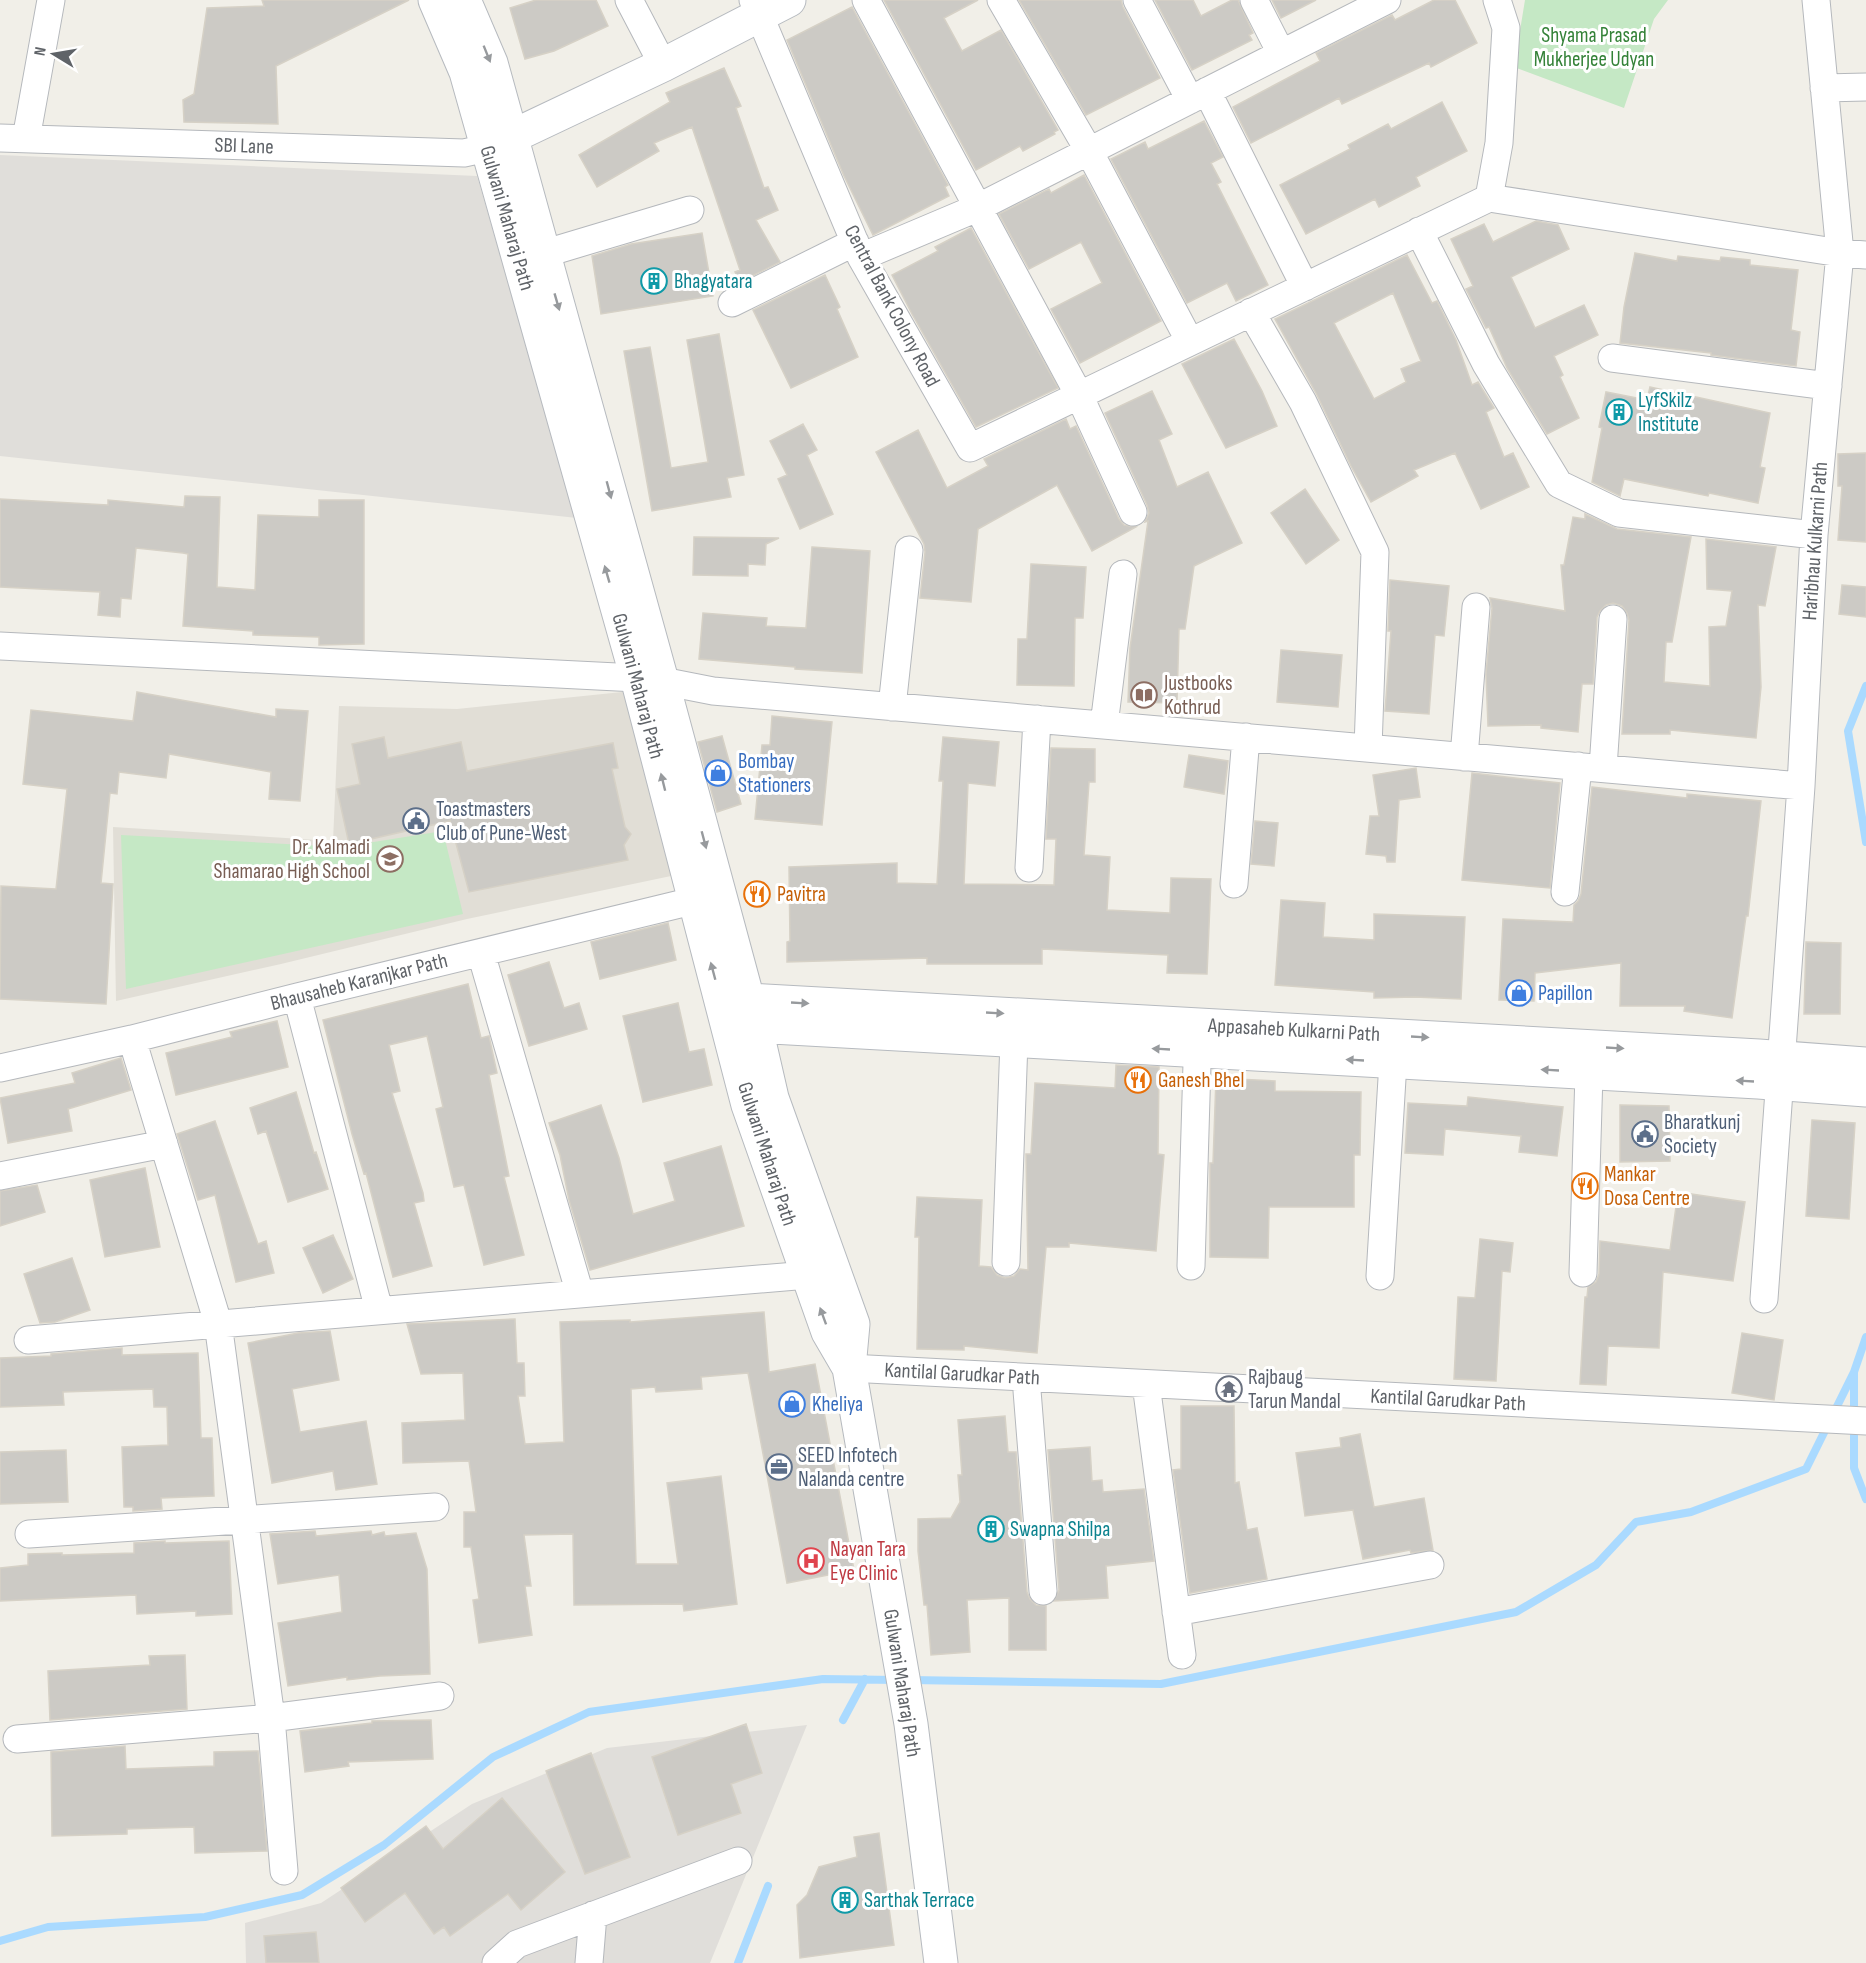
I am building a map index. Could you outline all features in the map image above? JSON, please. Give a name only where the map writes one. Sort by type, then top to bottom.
[{"type":"street","points":[[13,138],[51,0]]},
{"type":"street","name":"Gulwani Maharaj Path","points":[[435,0],[499,142],[543,254],[649,680],[738,1014],[772,1098],[853,1324],[849,1368],[911,1724],[941,1963]]},
{"type":"street","name":"Gulwani Maharaj Path","points":[[464,0],[491,63],[499,142],[649,680]]},
{"type":"street","points":[[629,0],[663,65]]},
{"type":"street","points":[[499,142],[663,65],[756,8],[789,0]]},
{"type":"street","points":[[866,0],[1079,395],[1133,512]]},
{"type":"street","points":[[1001,0],[1089,151],[1190,342]]},
{"type":"street","points":[[1137,0],[1198,96],[1305,287]]},
{"type":"street","points":[[1254,0],[1281,53]]},
{"type":"street","points":[[1497,0],[1506,28],[1499,143],[1489,198],[1853,254]]},
{"type":"street","name":"Haribhau Kulkarni Path","points":[[1764,1299],[1801,786],[1814,535],[1828,386],[1853,254],[1824,88],[1815,0]]},
{"type":"street","points":[[732,303],[858,250],[977,208],[1379,2]]},
{"type":"street","name":"Central Bank Colony Road","points":[[756,8],[858,250],[970,448],[1489,198]]},
{"type":"street","points":[[1824,88],[1866,87]]},
{"type":"street","name":"SBI Lane","points":[[13,138],[464,153],[499,142]]},
{"type":"street","points":[[543,254],[690,210]]},
{"type":"street","points":[[1419,231],[1486,364],[1559,484],[1619,513],[1814,535]]},
{"type":"street","points":[[1251,312],[1303,402],[1375,552],[1368,748]]},
{"type":"street","points":[[1612,358],[1828,386]]},
{"type":"street","points":[[892,707],[909,550]]},
{"type":"street","points":[[1104,725],[1124,574]]},
{"type":"street","points":[[1464,757],[1476,607]]},
{"type":"street","points":[[1565,892],[1590,767],[1613,619]]},
{"type":"street","points":[[0,646],[649,680],[713,691],[1801,786]]},
{"type":"street","points":[[1029,868],[1037,719]]},
{"type":"street","points":[[1234,884],[1246,738]]},
{"type":"street","name":"Bhausaheb Karanjkar Path","points":[[0,1068],[132,1039],[706,897]]},
{"type":"street","points":[[481,953],[580,1294]]},
{"type":"street","points":[[297,997],[379,1310]]},
{"type":"street","name":"Gulwani Maharaj Path","points":[[738,1014],[748,1106],[828,1332],[849,1368]]},
{"type":"street","name":"Appasaheb Kulkarni Path","points":[[738,1014],[1014,1041],[1198,1038],[1393,1062],[1589,1073],[1779,1070],[1866,1064]]},
{"type":"street","name":"Appasaheb Kulkarni Path","points":[[738,1014],[1779,1070],[1866,1090]]},
{"type":"street","points":[[1191,1266],[1198,1038]]},
{"type":"street","points":[[132,1039],[218,1323],[271,1718],[284,1871]]},
{"type":"street","points":[[1006,1262],[1014,1041]]},
{"type":"street","points":[[1380,1276],[1393,1062]]},
{"type":"street","points":[[1583,1273],[1589,1073]]},
{"type":"street","points":[[0,1176],[164,1144]]},
{"type":"street","points":[[28,1340],[808,1275]]},
{"type":"street","name":"Kantilal Garudkar Path","points":[[849,1368],[1866,1421]]},
{"type":"street","points":[[1026,1378],[1043,1591]]},
{"type":"street","points":[[1146,1384],[1182,1655]]},
{"type":"street","points":[[29,1534],[435,1507]]},
{"type":"street","points":[[1176,1612],[1430,1565]]},
{"type":"street","points":[[17,1739],[271,1718],[440,1696]]},
{"type":"street","points":[[496,1963],[517,1944],[738,1861]]},
{"type":"street","points":[[588,1963],[593,1915]]},
{"type":"shaded area","points":[[0,155],[477,176],[577,518],[0,456]]},
{"type":"shaded area","name":"Dr. Kalmadi Shamarao High School","points":[[632,691],[671,876],[467,919],[116,1001],[113,827],[333,841],[339,706],[457,709]]},
{"type":"shaded area","points":[[807,1725],[710,1963],[246,1963],[245,1923],[321,1903],[472,1804],[607,1748]]},
{"type":"green space","name":"Shyama Prasad Mukherjee Udyan","points":[[1525,0],[1668,0],[1654,19],[1624,108],[1514,67]]},
{"type":"green space","points":[[443,831],[463,914],[126,989],[121,835],[342,847]]},
{"type":"building","points":[[262,0],[409,0],[276,66],[278,124],[184,122],[183,100],[194,94],[207,8],[264,6]]},
{"type":"building","points":[[536,0],[596,0],[608,26],[554,51],[525,59],[510,8]]},
{"type":"building","points":[[884,0],[978,0],[944,18],[962,51],[1001,30],[1058,130],[1054,132],[1055,134],[1023,151],[1020,146],[976,170]]},
{"type":"building","points":[[1019,0],[1121,0],[1160,78],[1086,115]]},
{"type":"building","points":[[1155,0],[1193,0],[1201,16],[1232,0],[1238,0],[1253,33],[1249,35],[1252,40],[1192,70]]},
{"type":"building","points":[[1272,0],[1316,0],[1281,18]]},
{"type":"building","points":[[1434,0],[1455,0],[1477,43],[1431,67],[1429,63],[1342,104],[1339,98],[1251,143],[1233,107],[1320,61],[1316,53],[1392,15],[1395,20]]},
{"type":"building","points":[[852,7],[948,185],[945,187],[949,196],[873,235],[844,176],[787,40]]},
{"type":"building","points":[[724,68],[741,106],[736,108],[764,188],[768,187],[778,210],[756,220],[780,262],[740,282],[735,272],[740,270],[692,127],[654,143],[659,151],[597,187],[579,155],[670,102],[666,93]]},
{"type":"building","points":[[1442,102],[1467,151],[1416,177],[1420,186],[1379,207],[1375,199],[1306,234],[1280,185],[1350,149],[1348,145],[1388,124],[1391,129]]},
{"type":"building","points":[[1204,121],[1223,157],[1211,163],[1221,182],[1217,184],[1268,285],[1236,301],[1227,283],[1187,303],[1111,159],[1145,142],[1148,149]]},
{"type":"building","points":[[1084,175],[1161,321],[1080,363],[1051,309],[1102,283],[1081,242],[1029,269],[999,214],[1049,189],[1051,193]]},
{"type":"building","points":[[1536,221],[1558,225],[1569,249],[1511,277],[1535,328],[1584,305],[1598,335],[1554,356],[1563,375],[1560,377],[1579,418],[1547,434],[1507,368],[1489,327],[1486,328],[1466,289],[1473,286],[1451,239],[1484,224],[1493,242]]},
{"type":"building","points":[[971,228],[1058,388],[976,427],[892,275],[938,251],[935,247]]},
{"type":"building","name":"Bhagyatara","points":[[702,233],[713,296],[601,314],[592,256],[631,244]]},
{"type":"building","points":[[1635,253],[1677,261],[1678,256],[1720,261],[1721,257],[1750,260],[1750,265],[1798,270],[1791,330],[1800,332],[1796,366],[1711,355],[1711,353],[1620,343],[1624,307]]},
{"type":"building","points":[[1407,255],[1432,303],[1437,301],[1456,340],[1472,385],[1478,382],[1494,408],[1486,412],[1504,457],[1513,453],[1529,487],[1481,509],[1455,453],[1414,470],[1418,476],[1371,502],[1317,395],[1275,319]],"holes":[[[1393,293],[1421,361],[1401,369],[1406,382],[1374,399],[1334,323]]]},
{"type":"building","points":[[825,275],[840,307],[837,309],[858,357],[791,388],[753,310]]},
{"type":"building","points":[[719,334],[744,475],[727,478],[731,497],[652,511],[624,351],[650,347],[671,468],[708,462],[687,340]]},
{"type":"building","points":[[1234,339],[1262,391],[1277,426],[1226,448],[1182,364]]},
{"type":"building","points":[[1650,387],[1770,413],[1760,467],[1765,468],[1758,503],[1709,493],[1708,496],[1624,479],[1620,496],[1592,482],[1606,392],[1647,400]]},
{"type":"building","points":[[1152,391],[1172,434],[1159,440],[1177,487],[1208,472],[1242,543],[1194,566],[1185,629],[1179,629],[1177,703],[1128,702],[1130,648],[1148,521],[1145,522],[1149,513],[1105,413]]},
{"type":"building","points":[[1066,419],[1070,429],[1076,426],[1119,519],[1124,525],[1136,527],[1092,551],[1057,485],[978,529],[971,602],[920,598],[924,544],[876,452],[918,430],[947,488],[988,466],[984,459]]},
{"type":"building","points":[[803,424],[817,450],[807,455],[833,514],[800,529],[778,479],[787,475],[770,441]]},
{"type":"building","points":[[1866,453],[1866,542],[1838,540],[1842,486],[1838,486],[1838,454]]},
{"type":"building","points":[[1305,489],[1339,540],[1306,564],[1271,513]]},
{"type":"building","points":[[185,496],[220,497],[217,587],[255,590],[258,515],[319,517],[319,500],[364,500],[364,644],[319,645],[319,637],[253,635],[253,631],[183,626],[188,554],[183,553],[136,548],[131,599],[121,598],[120,617],[98,615],[100,592],[0,587],[0,499],[108,505],[108,500],[184,507]]},
{"type":"building","points":[[1585,514],[1617,529],[1691,537],[1672,642],[1666,642],[1664,682],[1710,686],[1709,627],[1726,626],[1732,591],[1707,589],[1706,539],[1776,547],[1765,606],[1758,605],[1761,687],[1756,738],[1670,730],[1670,734],[1622,734],[1629,620],[1622,606],[1613,603],[1606,605],[1597,617],[1593,684],[1582,684],[1578,732],[1541,728],[1541,725],[1488,726],[1486,674],[1492,608],[1490,598],[1565,611],[1561,565],[1564,565],[1573,517],[1585,519]]},
{"type":"building","points":[[694,537],[779,538],[766,544],[765,565],[748,564],[748,576],[693,575]]},
{"type":"building","points":[[812,547],[870,551],[862,673],[699,659],[703,613],[767,618],[766,626],[806,628]]},
{"type":"building","points":[[1031,564],[1086,567],[1083,618],[1075,618],[1074,686],[1017,685],[1018,639],[1027,639]]},
{"type":"building","points":[[1390,580],[1449,586],[1444,636],[1435,635],[1429,714],[1385,711],[1391,631],[1388,631]]},
{"type":"building","points":[[1842,585],[1866,587],[1866,617],[1839,614]]},
{"type":"building","points":[[1281,650],[1342,655],[1338,707],[1277,702]]},
{"type":"building","points":[[137,692],[276,717],[276,709],[308,711],[300,801],[269,799],[271,772],[169,754],[166,778],[119,772],[117,794],[110,793],[101,883],[113,884],[106,1004],[0,999],[1,886],[56,889],[67,789],[23,784],[31,710],[133,721]]},
{"type":"building","points":[[772,716],[832,722],[822,825],[755,819],[762,745],[770,745]]},
{"type":"building","name":"Bombay Stationers","points":[[722,736],[741,804],[717,812],[698,742]]},
{"type":"building","points":[[384,737],[388,758],[461,742],[467,771],[613,743],[618,768],[612,769],[625,827],[631,834],[624,845],[628,860],[469,892],[450,821],[349,844],[337,789],[360,784],[352,744]]},
{"type":"building","points":[[943,737],[999,742],[995,786],[968,783],[964,884],[1054,885],[1056,839],[1046,839],[1051,748],[1095,749],[1095,782],[1089,782],[1084,855],[1110,857],[1107,910],[1170,913],[1171,878],[1211,879],[1207,974],[1167,973],[1168,955],[1042,949],[1042,964],[927,964],[927,958],[787,962],[787,942],[790,941],[789,867],[897,863],[897,883],[937,884],[943,781],[939,781]]},
{"type":"building","points":[[1189,755],[1228,761],[1224,794],[1184,787]]},
{"type":"building","points":[[1416,768],[1420,797],[1399,800],[1395,862],[1387,862],[1386,856],[1366,854],[1370,816],[1379,816],[1373,775]]},
{"type":"building","points":[[1472,773],[1560,783],[1550,888],[1462,880]]},
{"type":"building","points":[[1592,787],[1687,798],[1687,794],[1761,801],[1748,916],[1746,916],[1732,1018],[1684,1011],[1685,1006],[1620,1006],[1621,963],[1535,973],[1534,1001],[1499,1000],[1503,919],[1573,922],[1574,905],[1581,894]]},
{"type":"building","points":[[1255,821],[1278,823],[1274,866],[1251,864]]},
{"type":"building","points":[[1281,900],[1325,903],[1323,937],[1374,940],[1374,914],[1465,917],[1461,999],[1374,998],[1374,992],[1275,985]]},
{"type":"building","points":[[668,923],[676,960],[600,979],[591,942]]},
{"type":"building","points":[[1806,942],[1841,943],[1840,1014],[1804,1014]]},
{"type":"building","points":[[549,962],[564,1008],[579,1003],[587,1029],[529,1046],[508,975]]},
{"type":"building","points":[[468,984],[481,1038],[489,1036],[497,1073],[489,1075],[509,1176],[504,1177],[524,1255],[484,1265],[464,1185],[454,1187],[436,1109],[443,1107],[427,1036],[389,1045],[400,1091],[392,1093],[423,1193],[424,1201],[414,1203],[432,1266],[393,1277],[366,1173],[364,1174],[352,1134],[323,1020]]},
{"type":"building","points":[[678,1003],[689,1052],[704,1049],[712,1085],[643,1102],[623,1016]]},
{"type":"building","points":[[277,1021],[288,1067],[176,1095],[166,1053],[232,1037],[230,1032]]},
{"type":"building","points":[[121,1058],[131,1090],[68,1109],[72,1131],[8,1143],[0,1098],[75,1083],[72,1073]]},
{"type":"building","points":[[1116,1065],[1159,1067],[1158,1154],[1164,1155],[1156,1251],[1069,1243],[1069,1247],[1046,1247],[1037,1353],[964,1346],[964,1350],[917,1349],[919,1237],[915,1237],[917,1197],[982,1200],[979,1266],[991,1267],[997,1275],[1005,1278],[1014,1276],[1020,1269],[1028,1270],[1026,1154],[1031,1154],[1035,1083],[1115,1088]]},
{"type":"building","points":[[1216,1078],[1275,1081],[1275,1091],[1361,1092],[1360,1155],[1354,1155],[1354,1207],[1269,1207],[1268,1258],[1210,1257],[1210,1163],[1213,1163]]},
{"type":"building","points":[[296,1092],[314,1153],[316,1152],[328,1189],[288,1202],[266,1131],[258,1134],[250,1108]]},
{"type":"building","points":[[1468,1097],[1563,1107],[1557,1156],[1519,1152],[1521,1136],[1445,1129],[1443,1155],[1405,1153],[1408,1103],[1467,1106]]},
{"type":"building","points":[[601,1105],[619,1158],[633,1214],[675,1201],[664,1163],[721,1146],[744,1226],[590,1270],[569,1200],[560,1155],[549,1123]]},
{"type":"building","name":"Bharatkunj Society","points":[[1620,1105],[1669,1106],[1670,1161],[1620,1162]]},
{"type":"building","points":[[1812,1120],[1855,1123],[1849,1219],[1806,1216]]},
{"type":"building","points":[[215,1121],[258,1244],[266,1241],[274,1273],[236,1282],[215,1195],[198,1200],[177,1134]]},
{"type":"building","points":[[145,1168],[160,1247],[105,1257],[90,1180]]},
{"type":"building","points":[[37,1185],[45,1212],[0,1226],[0,1191]]},
{"type":"building","points":[[1678,1192],[1745,1202],[1733,1281],[1663,1272],[1659,1348],[1608,1346],[1606,1385],[1580,1384],[1585,1297],[1587,1297],[1588,1287],[1596,1282],[1599,1274],[1600,1241],[1670,1250]]},
{"type":"building","points":[[333,1235],[353,1279],[323,1293],[303,1248]]},
{"type":"building","points":[[1480,1239],[1513,1243],[1510,1272],[1502,1271],[1496,1381],[1454,1379],[1458,1297],[1475,1298]]},
{"type":"building","points":[[72,1258],[90,1310],[55,1322],[40,1323],[24,1274]]},
{"type":"building","points":[[764,1312],[769,1372],[815,1364],[854,1570],[787,1583],[748,1373],[701,1377],[702,1389],[656,1392],[655,1387],[631,1389],[636,1564],[678,1564],[667,1483],[721,1476],[737,1604],[684,1611],[683,1604],[574,1605],[573,1534],[524,1535],[531,1586],[525,1586],[532,1635],[479,1643],[473,1600],[479,1599],[471,1547],[464,1547],[464,1512],[476,1512],[469,1461],[403,1463],[402,1423],[465,1420],[463,1373],[421,1374],[407,1324],[515,1319],[517,1363],[524,1363],[525,1396],[518,1396],[525,1444],[564,1442],[560,1322],[630,1320],[630,1322]]},
{"type":"building","points":[[330,1331],[339,1380],[292,1389],[300,1432],[366,1421],[377,1484],[336,1490],[333,1471],[272,1483],[248,1343],[298,1333]]},
{"type":"building","points":[[1742,1333],[1783,1340],[1774,1400],[1732,1393]]},
{"type":"building","points":[[122,1348],[122,1355],[198,1353],[201,1438],[212,1438],[214,1496],[161,1498],[162,1509],[133,1511],[133,1507],[124,1507],[122,1447],[168,1445],[167,1407],[154,1407],[153,1389],[63,1392],[64,1405],[0,1407],[0,1358],[51,1356],[51,1354]]},
{"type":"building","points":[[1181,1406],[1234,1406],[1235,1483],[1239,1482],[1247,1530],[1257,1528],[1267,1579],[1190,1593],[1173,1470],[1181,1469]]},
{"type":"building","points":[[1005,1416],[1008,1452],[1016,1452],[1027,1592],[1036,1605],[1046,1606],[1046,1650],[1009,1650],[1009,1598],[967,1600],[970,1652],[931,1655],[927,1605],[924,1605],[918,1551],[918,1519],[951,1518],[960,1502],[958,1475],[962,1475],[958,1420]]},
{"type":"building","points":[[1360,1434],[1374,1507],[1424,1498],[1433,1550],[1411,1553],[1410,1550],[1363,1559],[1353,1510],[1305,1516],[1296,1453],[1341,1447],[1340,1438]]},
{"type":"building","points":[[1090,1447],[1092,1481],[1102,1480],[1103,1492],[1144,1489],[1154,1561],[1106,1566],[1108,1598],[1054,1601],[1059,1590],[1048,1450]]},
{"type":"building","points":[[66,1450],[68,1502],[0,1504],[0,1452]]},
{"type":"building","points":[[315,1531],[316,1536],[371,1531],[372,1535],[384,1532],[385,1536],[416,1533],[427,1569],[430,1674],[347,1680],[347,1677],[288,1686],[278,1623],[342,1612],[339,1575],[278,1584],[270,1534]]},
{"type":"building","points":[[165,1541],[165,1543],[229,1541],[232,1614],[196,1616],[196,1611],[137,1614],[136,1595],[0,1601],[0,1568],[28,1565],[28,1554],[134,1553],[134,1543]]},
{"type":"building","points":[[185,1655],[187,1709],[50,1720],[48,1671],[150,1665],[149,1656]]},
{"type":"building","points":[[431,1720],[433,1759],[348,1762],[349,1766],[305,1772],[300,1731],[372,1723],[372,1721]]},
{"type":"building","points":[[746,1724],[762,1773],[731,1784],[741,1813],[678,1835],[652,1757]]},
{"type":"building","points":[[125,1746],[126,1769],[214,1766],[214,1752],[258,1751],[267,1851],[195,1853],[194,1827],[127,1829],[127,1834],[52,1836],[51,1752]]},
{"type":"building","points":[[591,1753],[630,1857],[585,1874],[546,1771]]},
{"type":"building","points":[[502,1798],[565,1872],[521,1910],[508,1894],[450,1936],[444,1927],[434,1934],[405,1893],[365,1922],[341,1888],[426,1826],[443,1849]]},
{"type":"building","name":"Sarthak Terrace","points":[[879,1833],[894,1945],[800,1958],[797,1905],[807,1895],[819,1867],[857,1857],[854,1837]]},
{"type":"building","points":[[316,1932],[319,1963],[266,1963],[264,1936]]},
{"type":"waterway","points":[[1866,686],[1848,731],[1866,842]]},
{"type":"waterway","points":[[1866,1337],[1854,1372],[1854,1468],[1866,1499]]},
{"type":"waterway","points":[[911,1680],[1161,1684],[1516,1612],[1596,1565],[1636,1522],[1691,1512],[1806,1469],[1854,1372]]},
{"type":"waterway","points":[[0,1941],[48,1927],[205,1917],[302,1895],[384,1845],[493,1757],[589,1712],[823,1679],[896,1680]]},
{"type":"waterway","points":[[843,1720],[865,1679]]},
{"type":"waterway","points":[[738,1963],[768,1886]]},
{"type":"place","name":"Bhagyatara","points":[[654,281]]},
{"type":"place","name":"LyfSkilz Institute","points":[[1619,412]]},
{"type":"place","name":"Justbooks Kothrud","points":[[1144,695]]},
{"type":"place","name":"Bombay Stationers","points":[[718,773]]},
{"type":"place","name":"Toastmasters Club of Pune-West","points":[[416,821]]},
{"type":"place","name":"Dr. Kalmadi Shamarao High School","points":[[390,859]]},
{"type":"place","name":"Pavitra","points":[[757,894]]},
{"type":"place","name":"Papillon","points":[[1519,993]]},
{"type":"place","name":"Ganesh Bhel","points":[[1138,1080]]},
{"type":"place","name":"Bharatkunj Society","points":[[1645,1134]]},
{"type":"place","name":"Mankar Dosa Centre","points":[[1585,1186]]},
{"type":"place","name":"Rajbaug Tarun Mandal","points":[[1229,1389]]},
{"type":"place","name":"Kheliya","points":[[792,1404]]},
{"type":"place","name":"SEED Infotech Nalanda centre","points":[[779,1467]]},
{"type":"place","name":"Swapna Shilpa","points":[[991,1529]]},
{"type":"place","name":"Nayan Tara Eye Clinic","points":[[811,1561]]},
{"type":"place","name":"Sarthak Terrace","points":[[845,1900]]}]
